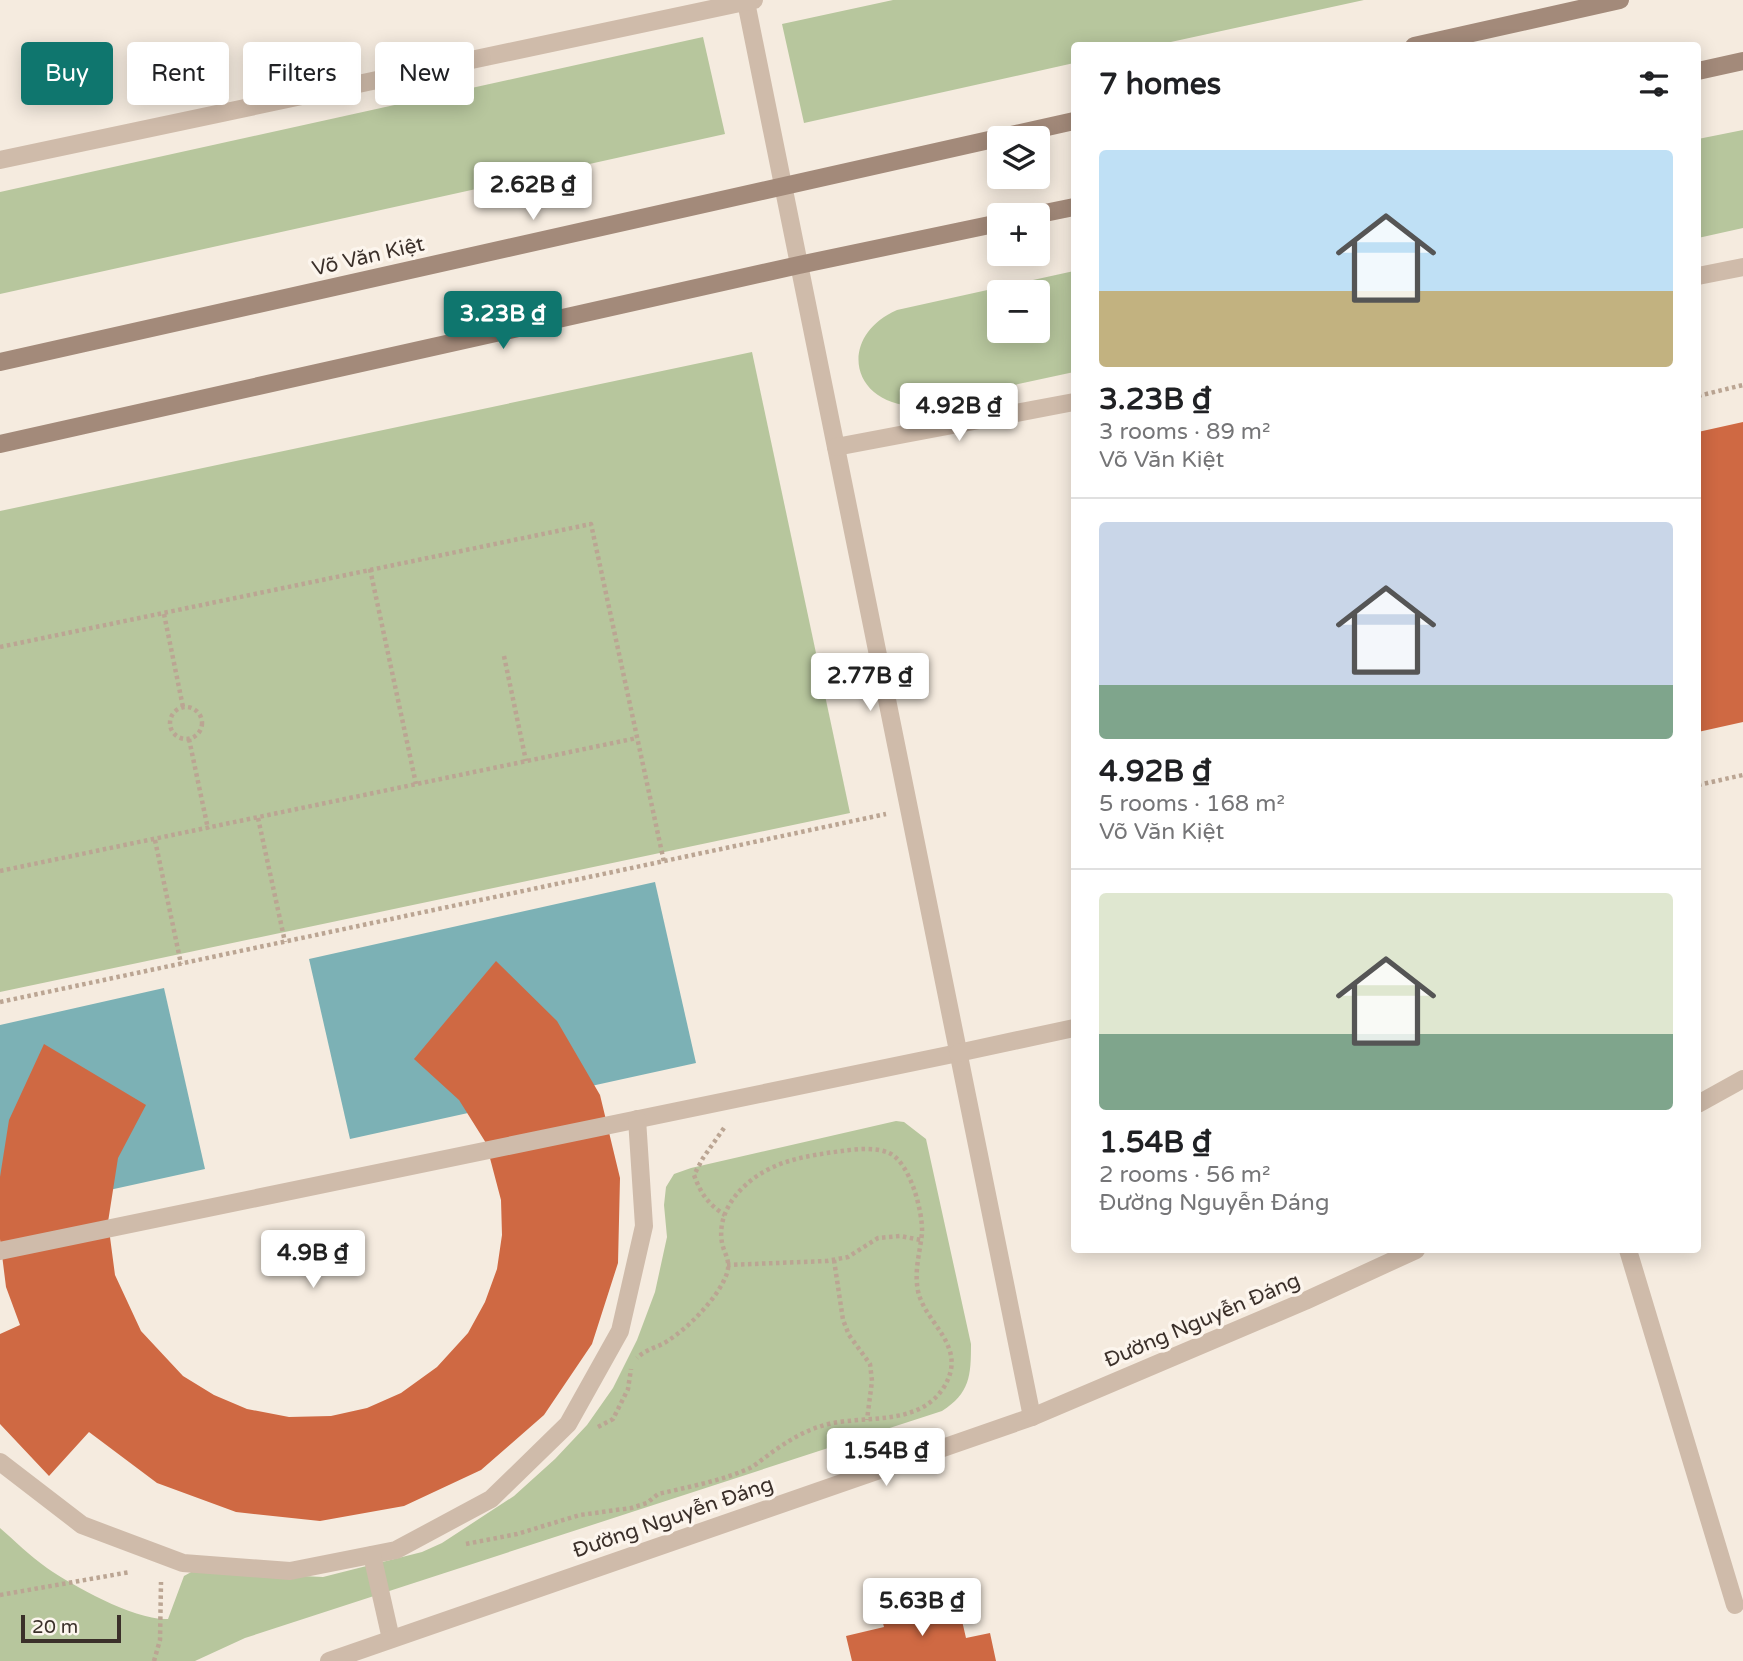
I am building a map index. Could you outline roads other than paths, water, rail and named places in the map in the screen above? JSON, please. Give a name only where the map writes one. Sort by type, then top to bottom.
[{"type":"main road","points":[[1432,42],[1619,0]]},
{"type":"main road","points":[[1701,70],[1743,61]]},
{"type":"main road","name":"Võ Văn Kiệt","points":[[0,362],[1071,122]]},
{"type":"main road","points":[[1050,212],[1071,208]]},
{"type":"main road","points":[[0,444],[987,226]]},
{"type":"street","points":[[0,160],[750,1],[782,186],[1032,1417]]},
{"type":"street","points":[[1701,275],[1743,267]]},
{"type":"street","points":[[836,447],[1071,402]]},
{"type":"street","points":[[0,1251],[1071,1029]]},
{"type":"street","points":[[1701,1102],[1743,1079]]},
{"type":"street","points":[[0,1462],[82,1525],[183,1563],[290,1571],[372,1555],[396,1550],[491,1499],[568,1424],[620,1331],[644,1226],[637,1119]]},
{"type":"street","name":"Đường Nguyễn Đáng","points":[[329,1661],[1032,1417],[1409,1253]]},
{"type":"street","points":[[1629,1253],[1735,1605]]},
{"type":"street","points":[[372,1555],[391,1639]]},
{"type":"water","points":[[655,882],[696,1063],[350,1139],[309,959]]},
{"type":"water","points":[[164,988],[205,1169],[0,1214],[0,1025]]}]
